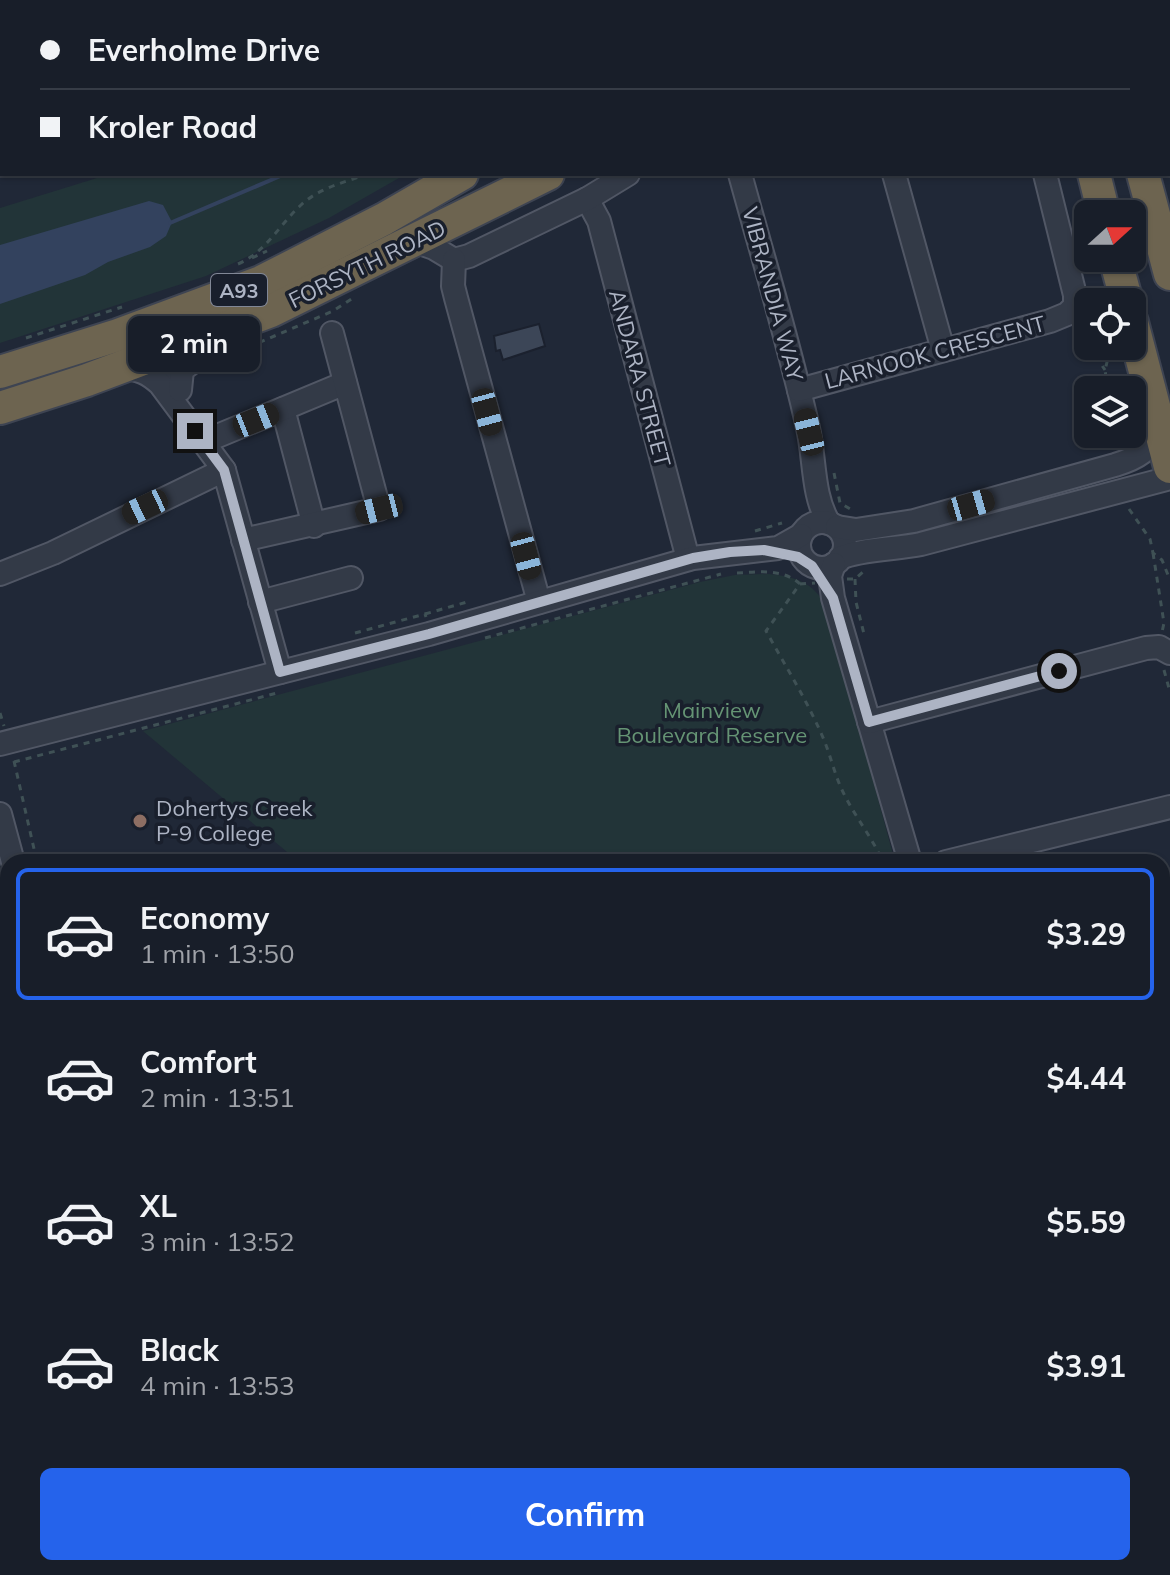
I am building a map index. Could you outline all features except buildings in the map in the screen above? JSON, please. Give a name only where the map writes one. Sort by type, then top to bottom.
[{"type":"highway","name":"FORSYTH ROAD","points":[[1,371],[118,335],[261,282],[384,219],[459,176]]},
{"type":"highway","name":"FORSYTH ROAD","points":[[0,408],[121,368],[271,311],[544,176]]},
{"type":"highway","points":[[1094,176],[1100,200]]},
{"type":"highway","points":[[1153,187],[1170,274]]},
{"type":"highway","points":[[1142,360],[1170,467]]},
{"type":"street","points":[[414,241],[454,260],[469,256],[587,199],[625,176]]},
{"type":"street","name":"VIBRANDIA WAY","points":[[741,176],[799,390],[813,462],[812,527]]},
{"type":"street","points":[[895,176],[943,350]]},
{"type":"street","name":"LARNOOK CRESCENT","points":[[799,390],[1060,318],[1075,306],[1075,295],[1045,176]]},
{"type":"street","name":"ANDARA STREET","points":[[587,199],[599,221],[688,559]]},
{"type":"street","points":[[454,260],[453,286],[539,602]]},
{"type":"street","points":[[179,387],[182,370],[232,333],[271,311]]},
{"type":"street","points":[[243,540],[379,509],[332,333]]},
{"type":"street","points":[[1,371],[67,361],[145,339],[161,341],[168,350],[187,419]]},
{"type":"street","points":[[121,368],[137,369],[160,384],[224,470],[282,682]]},
{"type":"street","points":[[203,442],[345,383]]},
{"type":"street","points":[[283,409],[314,526]]},
{"type":"street","points":[[8,749],[282,682],[429,634],[688,559],[730,552],[757,541],[778,548],[812,527],[856,530],[914,521],[1132,460],[1149,449],[1160,429]]},
{"type":"street","points":[[0,574],[53,553],[224,470]]},
{"type":"street","points":[[757,541],[823,562],[850,554],[897,550],[1170,478]]},
{"type":"street","points":[[812,527],[845,542],[823,562]]},
{"type":"street","points":[[812,527],[799,549],[823,562],[830,576],[833,598],[908,854]]},
{"type":"street","points":[[260,602],[351,578]]},
{"type":"street","points":[[869,722],[1146,648],[1164,650]]},
{"type":"street","points":[[979,854],[1170,807]]},
{"type":"street","points":[[0,814],[4,840]]},
{"type":"path","points":[[234,266],[261,249],[311,196],[363,176]]},
{"type":"path","points":[[15,342],[125,306]]},
{"type":"path","points":[[1098,360],[1105,370]]},
{"type":"path","points":[[1106,376],[1108,360]]},
{"type":"path","points":[[834,473],[840,503],[854,512],[862,512]]},
{"type":"path","points":[[757,541],[812,527]]},
{"type":"path","points":[[1150,539],[1164,623],[1164,650]]},
{"type":"path","points":[[1153,553],[1162,560],[1170,580]]},
{"type":"path","points":[[478,640],[726,573],[790,575],[800,584],[766,631],[806,702],[825,742],[842,790],[880,854]]},
{"type":"path","points":[[425,614],[479,599]]},
{"type":"path","points":[[8,749],[282,682]]},
{"type":"path","points":[[0,713],[35,854]]},
{"type":"green space","points":[[104,176],[402,176],[329,218],[206,276],[0,343],[0,208]]},
{"type":"green space","name":"Mainview Boulevard Reserve","points":[[735,575],[786,576],[809,586],[826,606],[893,854],[289,854],[143,731],[700,582]]},
{"type":"water","points":[[149,201],[163,205],[172,222],[166,236],[150,247],[108,262],[85,275],[0,304],[0,245]]},
{"type":"waterway","points":[[170,223],[280,176]]},
{"type":"place","name":"Dohertys Creek P-9 College","points":[[140,821]]},
{"type":"route","points":[[195,431],[224,470],[280,672],[429,634],[693,558],[764,550],[798,557],[812,566],[826,586],[833,598],[869,722],[1059,671]]}]
